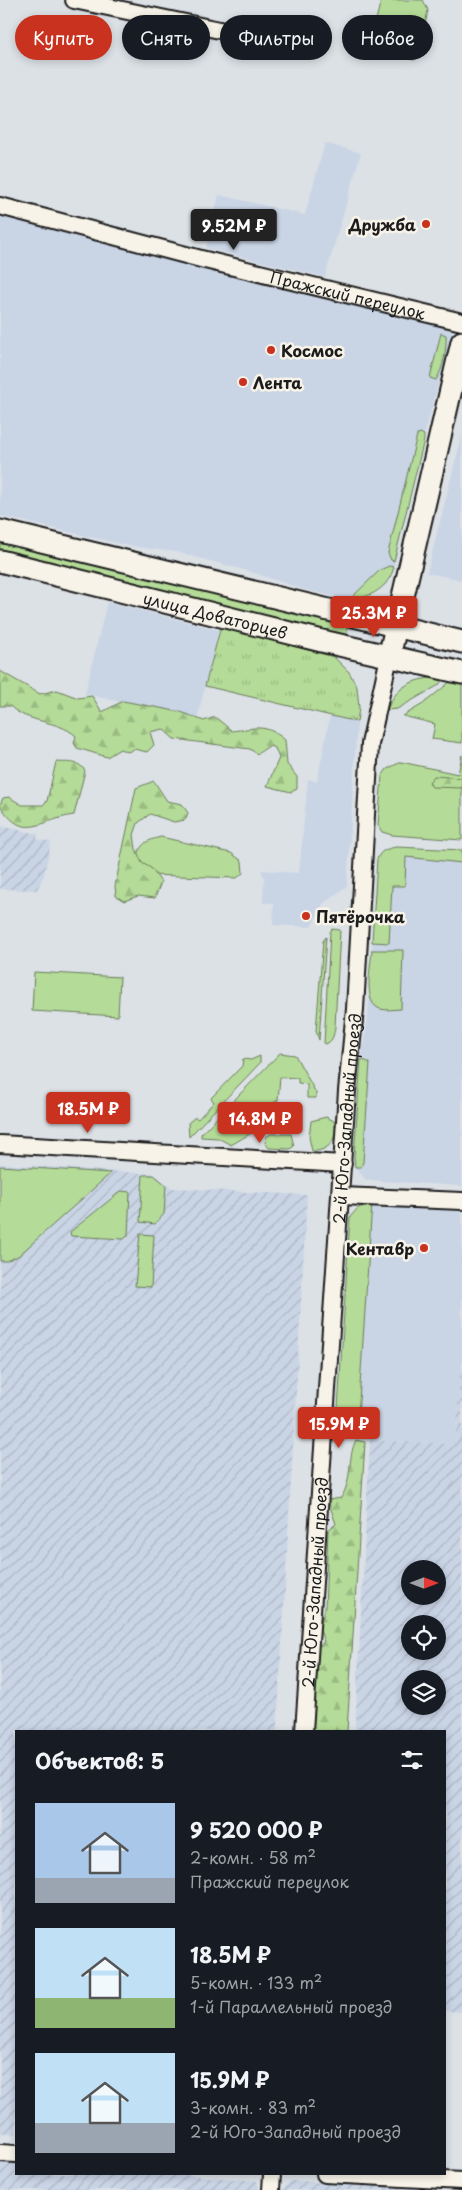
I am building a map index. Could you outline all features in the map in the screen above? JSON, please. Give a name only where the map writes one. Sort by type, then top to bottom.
[{"type":"main road","points":[[389,657],[462,342]]},
{"type":"main road","name":"улица Доваторцев","points":[[0,531],[462,642]]},
{"type":"main road","name":"улица Доваторцев","points":[[0,561],[462,674]]},
{"type":"street","points":[[74,0],[146,7],[220,28]]},
{"type":"street","name":"Пражский переулок","points":[[0,206],[201,259],[462,322]]},
{"type":"street","name":"2-й Юго-Западный проезд","points":[[304,1730],[348,1078],[355,1009],[370,744],[389,657]]},
{"type":"street","points":[[0,1144],[343,1164]]},
{"type":"street","points":[[341,1196],[462,1200]]},
{"type":"street","points":[[0,2153],[15,2154]]},
{"type":"street","points":[[271,2190],[272,2175]]},
{"type":"street","points":[[345,2175],[462,2181]]},
{"type":"shaded area","points":[[325,143],[361,153],[325,277],[206,248],[219,195],[305,215]]},
{"type":"shaded area","points":[[0,214],[446,325],[450,328],[454,339],[446,372],[439,381],[424,435],[394,567],[386,585],[368,596],[349,600],[305,590],[248,571],[176,552],[129,546],[0,516]]},
{"type":"shaded area","points":[[462,435],[462,580],[427,573]]},
{"type":"shaded area","points":[[107,602],[219,630],[197,719],[85,694]]},
{"type":"shaded area","points":[[330,716],[357,722],[347,886],[323,904],[311,927],[273,925],[274,903],[263,903],[264,877],[261,870],[299,873],[308,779],[317,782]]},
{"type":"shaded area","points":[[0,826],[38,834],[37,839],[51,842],[44,875],[37,890],[0,889]]},
{"type":"shaded area","points":[[396,847],[462,850],[462,1186],[366,1180],[355,1167],[361,1059],[368,1019],[377,859],[385,849]]},
{"type":"shaded area","points":[[0,1164],[154,1174],[172,1188],[307,1195],[277,1730],[15,1730],[15,2134],[0,2133]]},
{"type":"shaded area","points":[[372,1203],[462,1206],[462,1374],[460,1374],[455,1444],[370,1440],[357,1437]]},
{"type":"shaded area","points":[[460,1374],[462,1374],[462,2012],[446,2011],[446,1730],[355,1730],[370,1440],[455,1444]]},
{"type":"shaded area","points":[[0,2159],[15,2160],[15,2175],[186,2175],[257,2181],[260,2190],[0,2190]]},
{"type":"shaded area","points":[[291,2181],[297,2181],[462,2190],[282,2190]]},
{"type":"green space","points":[[381,0],[423,0],[428,10],[427,15],[377,15]]},
{"type":"green space","points":[[441,333],[446,335],[446,346],[443,365],[436,380],[430,378]]},
{"type":"green space","points":[[420,433],[424,435],[424,440],[394,561],[391,560],[388,553],[417,435]]},
{"type":"green space","points":[[0,541],[347,625],[347,634],[345,636],[0,552]]},
{"type":"green space","points":[[389,566],[394,567],[391,575],[378,591],[364,597],[349,600],[380,570]]},
{"type":"green space","points":[[221,626],[334,657],[349,672],[357,687],[359,708],[357,722],[205,686]]},
{"type":"green space","points":[[0,671],[40,694],[57,690],[78,698],[92,696],[102,712],[123,701],[181,712],[204,721],[215,717],[232,731],[260,728],[272,731],[285,740],[287,764],[297,777],[297,789],[291,792],[267,786],[279,758],[275,748],[269,746],[257,754],[250,749],[174,739],[163,729],[150,732],[154,745],[147,752],[134,749],[128,752],[120,749],[107,757],[77,748],[74,743],[76,736],[68,731],[25,716],[10,706],[0,706]]},
{"type":"green space","points":[[431,678],[442,680],[439,685],[397,709],[387,710],[394,696],[404,687],[416,681]]},
{"type":"green space","points":[[450,682],[462,685],[462,743],[432,739],[435,724],[403,716],[423,704]]},
{"type":"green space","points":[[462,755],[462,840],[392,835],[382,832],[378,825],[382,776],[387,769],[401,762],[458,774]]},
{"type":"green space","points":[[56,762],[76,764],[85,771],[74,815],[33,826],[17,823],[9,817],[0,805],[3,798],[9,797],[22,805],[43,805],[47,801]]},
{"type":"green space","points":[[434,776],[462,778],[462,788],[432,787],[429,782]]},
{"type":"green space","points":[[154,781],[167,801],[182,804],[188,813],[185,820],[174,822],[150,814],[138,823],[134,835],[136,849],[142,863],[151,868],[161,882],[155,898],[138,896],[124,901],[116,896],[115,886],[136,788]]},
{"type":"green space","points":[[161,837],[231,853],[242,861],[243,873],[237,878],[149,875],[135,859],[145,844]]},
{"type":"green space","points":[[396,847],[462,850],[462,863],[406,857],[405,886],[392,886],[389,943],[372,942],[377,859],[384,850]]},
{"type":"green space","points":[[332,929],[340,930],[335,1027],[331,1040],[324,1044],[330,932]]},
{"type":"green space","points":[[326,937],[319,1040],[316,1031],[323,941]]},
{"type":"green space","points":[[372,950],[403,950],[401,1009],[381,1009],[375,1006],[371,1000],[369,974]]},
{"type":"green space","points":[[34,972],[120,977],[118,1016],[32,1011]]},
{"type":"green space","points":[[280,1053],[295,1055],[316,1093],[316,1098],[307,1098],[307,1084],[298,1083],[298,1078],[280,1077],[278,1100],[259,1112],[236,1110],[235,1121],[254,1123],[253,1132],[231,1145],[218,1138],[201,1137],[201,1134]]},
{"type":"green space","points":[[260,1056],[260,1063],[189,1137],[188,1123],[195,1117],[198,1119],[214,1102],[211,1098],[242,1066],[243,1059],[251,1060]]},
{"type":"green space","points":[[361,1059],[370,1063],[363,1162],[361,1167],[355,1167],[354,1156]]},
{"type":"green space","points":[[326,1117],[334,1121],[334,1138],[324,1149],[312,1151],[309,1137],[311,1121]]},
{"type":"green space","points":[[271,1134],[291,1134],[294,1146],[290,1149],[269,1148],[265,1143],[266,1137]]},
{"type":"green space","points":[[0,1166],[111,1173],[18,1256],[6,1261],[0,1261]]},
{"type":"green space","points":[[143,1175],[154,1175],[166,1185],[164,1214],[155,1224],[140,1222]]},
{"type":"green space","points":[[121,1191],[130,1192],[128,1235],[124,1239],[71,1236],[70,1232]]},
{"type":"green space","points":[[372,1203],[357,1432],[340,1430],[337,1424],[350,1217],[358,1208]]},
{"type":"green space","points":[[140,1234],[154,1235],[151,1287],[135,1286]]},
{"type":"green space","points":[[356,1440],[365,1442],[347,1730],[310,1730],[315,1649],[324,1642],[319,1627],[325,1609],[328,1530],[336,1524],[328,1500],[341,1498],[345,1491]]},
{"type":"place","name":"Дружба","points":[[426,224]]},
{"type":"place","name":"Космос","points":[[271,350]]},
{"type":"place","name":"Лента","points":[[243,382]]},
{"type":"place","name":"Пятёрочка","points":[[306,916]]},
{"type":"place","name":"Кентавр","points":[[424,1248]]}]
